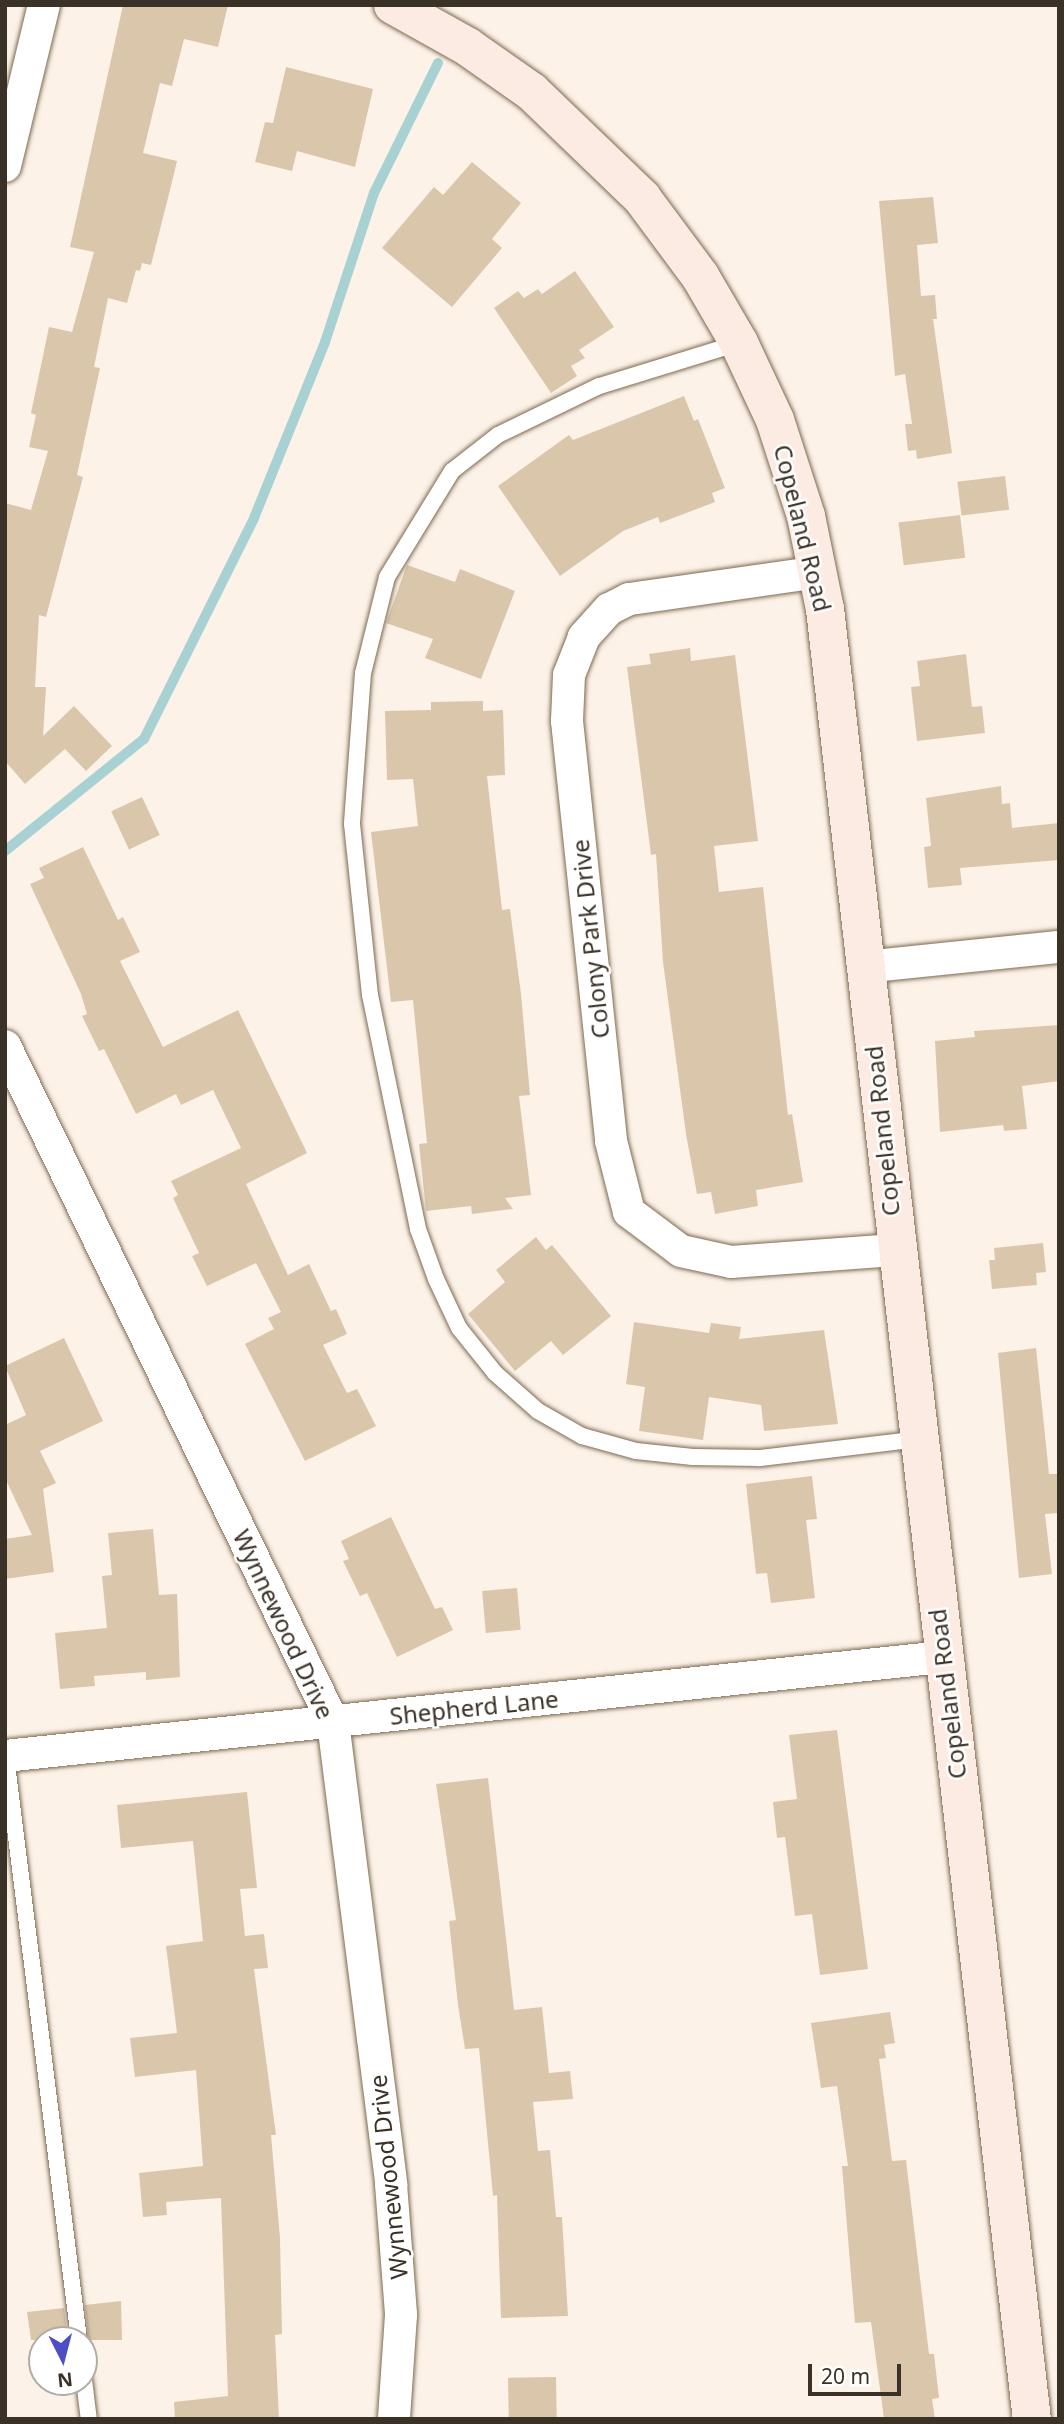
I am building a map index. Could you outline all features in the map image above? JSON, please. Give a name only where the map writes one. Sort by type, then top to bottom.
[{"type":"street","points":[[5,166],[44,5]]},
{"type":"street","name":"Copeland Road","points":[[393,5],[498,67],[609,163],[672,237],[739,343],[792,469],[819,572],[895,1250],[1032,2419]]},
{"type":"street","name":"Colony Park Drive","points":[[819,572],[629,599],[609,609],[584,637],[569,676],[567,722],[611,1142],[629,1212],[681,1251],[732,1262],[895,1250]]},
{"type":"street","points":[[864,967],[1059,947]]},
{"type":"street","name":"Wynnewood Drive","points":[[5,1046],[333,1722],[391,2184],[401,2315],[394,2419]]},
{"type":"street","name":"Shepherd Lane","points":[[6,1756],[942,1657]]},
{"type":"lane","points":[[739,343],[599,386],[498,435],[452,471],[387,577],[363,673],[352,824],[370,995],[418,1229],[436,1279],[459,1328],[495,1373],[538,1411],[582,1436],[636,1451],[693,1457],[760,1458],[919,1439]]},
{"type":"lane","points":[[6,1756],[77,2326]]},
{"type":"lane","points":[[86,2396],[89,2419]]},
{"type":"building","points":[[123,5],[228,5],[218,47],[184,39],[172,86],[160,83],[143,153],[177,161],[151,265],[142,263],[140,271],[136,270],[127,303],[108,298],[94,367],[100,368],[77,475],[83,477],[46,617],[39,615],[35,687],[46,687],[43,736],[74,706],[112,746],[86,771],[65,749],[25,784],[5,761],[5,503],[31,510],[48,451],[29,447],[36,415],[31,413],[49,327],[72,332],[94,252],[70,247]]},
{"type":"building","points":[[286,67],[373,89],[355,167],[297,151],[292,171],[255,162],[265,122],[273,123]]},
{"type":"building","points":[[472,162],[521,203],[492,239],[502,248],[452,307],[382,248],[434,187],[443,195]]},
{"type":"building","points":[[933,197],[938,243],[917,245],[921,296],[935,295],[937,319],[933,319],[952,453],[917,459],[916,450],[908,451],[905,424],[912,424],[905,374],[895,376],[879,201]]},
{"type":"building","points":[[575,271],[614,327],[579,350],[585,358],[571,366],[577,376],[551,393],[494,308],[518,291],[524,298],[538,289],[542,294]]},
{"type":"building","points":[[684,396],[694,421],[698,419],[725,488],[712,493],[715,502],[660,523],[658,517],[623,531],[560,576],[498,486],[569,435],[573,440]]},
{"type":"building","points":[[1005,476],[1009,510],[962,516],[957,482]]},
{"type":"building","points":[[960,515],[965,558],[904,565],[898,523]]},
{"type":"building","points":[[407,565],[455,582],[460,569],[515,591],[481,679],[425,658],[433,639],[386,623]]},
{"type":"building","points":[[690,648],[691,661],[735,655],[758,841],[714,846],[719,892],[763,887],[788,1115],[792,1114],[803,1182],[756,1190],[758,1206],[715,1214],[711,1192],[697,1194],[686,1134],[663,962],[656,854],[651,855],[627,667],[651,664],[649,654]]},
{"type":"building","points":[[966,654],[972,707],[982,706],[985,733],[917,741],[911,687],[920,686],[917,661]]},
{"type":"building","points":[[483,701],[483,711],[503,710],[505,775],[487,776],[502,910],[510,909],[521,994],[530,1095],[519,1096],[531,1195],[505,1198],[513,1209],[472,1214],[471,1206],[426,1211],[419,1144],[427,1143],[413,1000],[391,1002],[371,832],[418,826],[413,779],[387,780],[385,711],[431,710],[431,702]]},
{"type":"building","points":[[1001,786],[1002,804],[1010,803],[1012,828],[1059,823],[1059,860],[960,868],[962,885],[928,888],[924,847],[931,846],[926,798]]},
{"type":"building","points":[[142,797],[160,835],[129,849],[111,811]]},
{"type":"building","points":[[83,847],[118,920],[123,917],[140,952],[120,961],[163,1047],[238,1010],[307,1153],[246,1184],[288,1275],[309,1264],[331,1311],[336,1309],[347,1334],[323,1345],[347,1393],[357,1389],[376,1426],[305,1461],[245,1344],[274,1329],[268,1318],[281,1312],[256,1263],[207,1286],[192,1256],[199,1253],[173,1198],[178,1195],[171,1181],[241,1148],[213,1090],[181,1105],[176,1094],[136,1114],[104,1049],[99,1051],[82,1016],[87,1014],[81,994],[30,884],[44,878],[39,868]]},
{"type":"building","points":[[1059,1025],[1059,1081],[1022,1086],[1027,1129],[1004,1131],[1003,1125],[940,1132],[935,1041],[975,1037],[974,1031]]},
{"type":"building","points":[[536,1237],[546,1250],[552,1245],[611,1316],[563,1355],[551,1341],[515,1371],[468,1314],[505,1282],[496,1270]]},
{"type":"building","points":[[1043,1243],[1046,1272],[1036,1273],[1037,1285],[992,1289],[989,1260],[995,1260],[994,1248]]},
{"type":"building","points":[[634,1322],[709,1333],[711,1323],[741,1327],[739,1339],[824,1330],[838,1424],[764,1431],[761,1405],[709,1397],[703,1440],[639,1431],[645,1387],[626,1384]]},
{"type":"building","points":[[64,1338],[103,1421],[40,1451],[56,1483],[43,1489],[54,1572],[5,1579],[5,1539],[32,1535],[5,1478],[5,1425],[26,1415],[5,1366]]},
{"type":"building","points":[[1036,1348],[1049,1474],[1059,1474],[1059,1513],[1045,1514],[1052,1574],[1019,1578],[998,1353]]},
{"type":"building","points":[[812,1476],[817,1519],[806,1520],[815,1598],[771,1603],[767,1573],[756,1574],[746,1484]]},
{"type":"building","points":[[391,1517],[435,1609],[442,1607],[453,1630],[397,1657],[367,1593],[360,1596],[343,1561],[349,1559],[341,1541]]},
{"type":"building","points":[[153,1529],[159,1595],[177,1594],[180,1677],[146,1680],[146,1672],[94,1676],[95,1686],[60,1689],[55,1633],[107,1628],[102,1576],[112,1575],[108,1533]]},
{"type":"building","points":[[517,1588],[521,1630],[486,1633],[482,1591]]},
{"type":"building","points":[[837,1730],[868,1969],[820,1975],[812,1914],[795,1916],[785,1837],[777,1838],[773,1802],[797,1799],[789,1735]]},
{"type":"building","points":[[488,1778],[514,2010],[542,2007],[549,2073],[570,2071],[573,2099],[533,2102],[538,2151],[550,2150],[556,2217],[562,2217],[568,2316],[501,2318],[497,2195],[493,2196],[479,2048],[465,2049],[458,2005],[449,1921],[456,1920],[436,1784]]},
{"type":"building","points":[[247,1792],[257,1888],[240,1889],[245,1936],[264,1934],[268,1968],[254,1969],[276,2135],[271,2135],[280,2238],[282,2334],[275,2335],[279,2419],[175,2419],[174,2402],[228,2396],[221,2198],[166,2202],[167,2215],[143,2217],[139,2173],[203,2166],[196,2070],[135,2077],[130,2038],[177,2033],[166,1946],[203,1941],[193,1841],[121,1848],[117,1805]]},
{"type":"building","points":[[890,2012],[895,2043],[884,2045],[886,2058],[879,2059],[892,2161],[906,2160],[929,2354],[934,2354],[939,2398],[932,2399],[935,2419],[884,2419],[871,2322],[855,2323],[842,2166],[848,2166],[837,2086],[821,2088],[811,2023]]},
{"type":"building","points":[[121,2301],[122,2340],[98,2340],[98,2326],[87,2326],[85,2305]]},
{"type":"building","points":[[64,2308],[66,2326],[29,2326],[27,2312]]},
{"type":"building","points":[[556,2377],[557,2419],[509,2419],[508,2378]]},
{"type":"waterway","points":[[5,851],[144,739],[254,518],[325,342],[374,193],[438,63]]}]
